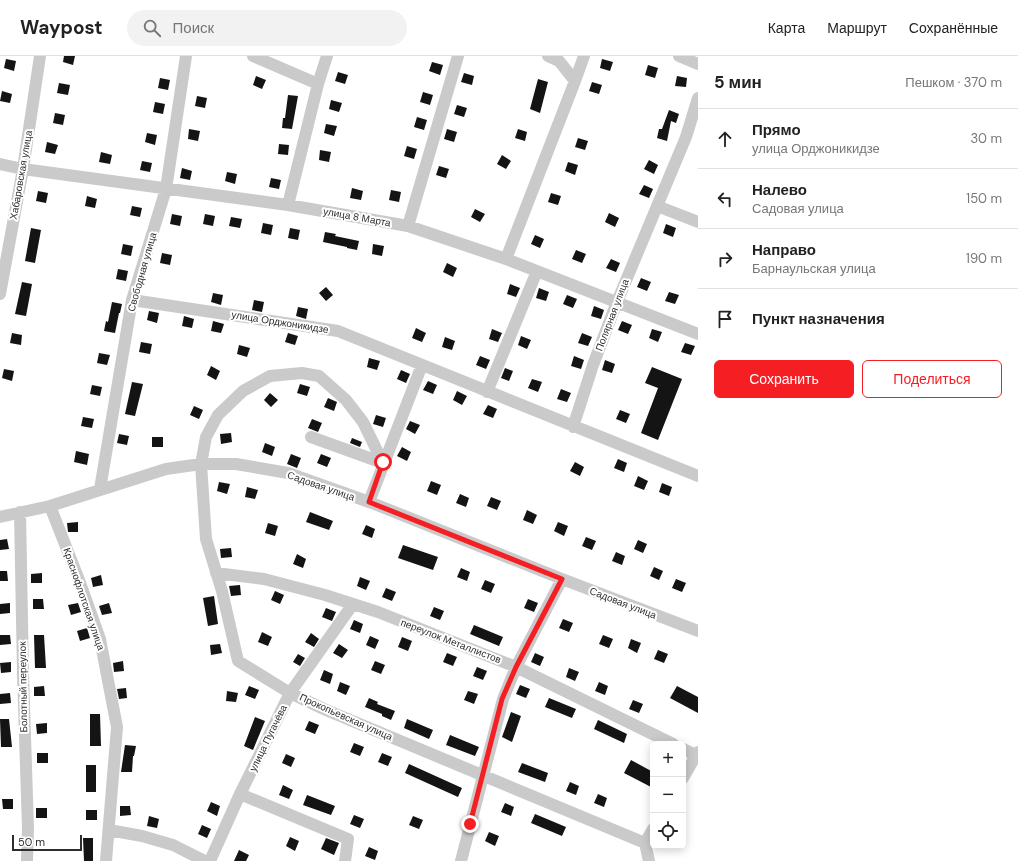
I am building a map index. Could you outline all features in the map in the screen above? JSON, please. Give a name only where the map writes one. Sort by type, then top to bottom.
[{"type":"street","name":"Хабаровская улица","points":[[0,294],[23,169],[40,56]]},
{"type":"street","name":"Свободная улица","points":[[100,489],[132,300],[166,189],[186,56]]},
{"type":"street","points":[[253,56],[318,84]]},
{"type":"street","points":[[288,205],[318,84],[327,56]]},
{"type":"street","points":[[408,226],[458,56]]},
{"type":"street","points":[[548,56],[559,61],[575,81]]},
{"type":"street","points":[[506,259],[584,56]]},
{"type":"street","points":[[679,56],[698,64]]},
{"type":"street","name":"Полярная улица","points":[[573,427],[593,365],[617,302],[686,137],[698,98]]},
{"type":"street","name":"улица 8 Марта","points":[[0,164],[23,169],[288,205],[408,226],[506,259],[698,334]]},
{"type":"street","points":[[657,206],[698,222]]},
{"type":"street","points":[[487,392],[537,271]]},
{"type":"street","name":"улица Орджоникидзе","points":[[132,300],[338,331],[573,427],[698,476]]},
{"type":"street","points":[[369,502],[383,462],[422,365]]},
{"type":"street","name":"Прокопьевская улица","points":[[383,462],[363,422],[346,400],[319,376],[302,373],[270,376],[243,391],[218,415],[206,436],[201,464],[206,539],[222,591],[238,660],[290,693],[326,710],[645,843]]},
{"type":"street","points":[[311,437],[383,462]]},
{"type":"street","name":"Садовая улица","points":[[0,517],[50,506],[166,469],[201,464],[236,464],[288,473],[369,502],[562,579],[698,631]]},
{"type":"street","name":"Краснофлотская улица","points":[[50,506],[100,639],[117,727],[106,861]]},
{"type":"street","name":"Болотный переулок","points":[[20,512],[22,666],[28,828],[27,861]]},
{"type":"street","name":"переулок Металлистов","points":[[216,573],[264,579],[325,595],[385,615],[516,667],[667,741]]},
{"type":"street","points":[[460,861],[502,699],[516,667],[562,579]]},
{"type":"street","name":"улица Пугачёва","points":[[210,861],[240,794],[290,693],[353,604]]},
{"type":"street","points":[[684,777],[697,755],[686,750]]},
{"type":"street","points":[[240,794],[348,839],[345,861]]},
{"type":"street","points":[[109,830],[142,836],[173,845],[205,861]]},
{"type":"street","points":[[649,861],[645,843],[650,834]]},
{"type":"building","points":[[64,56],[75,56],[73,65],[63,62]]},
{"type":"building","points":[[6,59],[16,61],[14,71],[4,68]]},
{"type":"building","points":[[602,59],[613,62],[610,71],[600,68]]},
{"type":"building","points":[[432,62],[443,65],[440,75],[429,71]]},
{"type":"building","points":[[648,65],[658,68],[655,78],[645,75]]},
{"type":"building","points":[[338,72],[348,75],[345,84],[335,81]]},
{"type":"building","points":[[464,73],[474,76],[472,85],[461,82]]},
{"type":"building","points":[[256,76],[266,80],[262,89],[253,85]]},
{"type":"building","points":[[677,76],[687,78],[686,87],[675,86]]},
{"type":"building","points":[[160,78],[170,80],[168,90],[158,88]]},
{"type":"building","points":[[538,79],[548,82],[540,113],[530,109]]},
{"type":"building","points":[[592,82],[602,85],[599,94],[589,91]]},
{"type":"building","points":[[59,83],[70,85],[68,95],[57,93]]},
{"type":"building","points":[[2,91],[12,94],[10,103],[0,101]]},
{"type":"building","points":[[423,92],[433,95],[430,105],[420,102]]},
{"type":"building","points":[[288,95],[298,96],[292,129],[282,128]]},
{"type":"building","points":[[197,96],[207,98],[205,108],[195,106]]},
{"type":"building","points":[[331,100],[342,103],[339,112],[329,109]]},
{"type":"building","points":[[155,102],[165,104],[163,114],[153,112]]},
{"type":"building","points":[[457,105],[467,108],[464,117],[454,114]]},
{"type":"building","points":[[669,110],[679,114],[676,123],[671,121],[667,141],[657,138],[659,129],[662,129]]},
{"type":"building","points":[[55,113],[65,115],[63,125],[53,123]]},
{"type":"building","points":[[417,117],[427,120],[424,130],[414,127]]},
{"type":"building","points":[[326,124],[337,126],[334,136],[324,133]]},
{"type":"building","points":[[189,129],[200,131],[198,141],[188,139]]},
{"type":"building","points":[[447,129],[457,132],[454,142],[444,139]]},
{"type":"building","points":[[518,129],[527,132],[525,141],[515,138]]},
{"type":"building","points":[[147,133],[157,135],[155,145],[145,142]]},
{"type":"building","points":[[578,138],[588,141],[585,150],[575,147]]},
{"type":"building","points":[[47,142],[58,145],[55,154],[45,152]]},
{"type":"building","points":[[279,144],[289,145],[288,155],[278,154]]},
{"type":"building","points":[[407,146],[417,149],[414,159],[404,156]]},
{"type":"building","points":[[320,150],[331,152],[329,162],[319,160]]},
{"type":"building","points":[[101,152],[112,155],[110,164],[99,162]]},
{"type":"building","points":[[502,155],[511,161],[506,169],[497,164]]},
{"type":"building","points":[[649,160],[658,165],[654,174],[644,169]]},
{"type":"building","points":[[142,161],[152,163],[150,172],[140,170]]},
{"type":"building","points":[[568,162],[578,165],[575,175],[565,171]]},
{"type":"building","points":[[439,166],[449,169],[446,178],[436,175]]},
{"type":"building","points":[[182,168],[192,171],[190,180],[180,178]]},
{"type":"building","points":[[227,172],[237,174],[235,184],[225,181]]},
{"type":"building","points":[[271,178],[281,180],[279,189],[269,187]]},
{"type":"building","points":[[644,185],[653,189],[649,198],[639,194]]},
{"type":"building","points":[[352,188],[363,191],[361,200],[350,198]]},
{"type":"building","points":[[391,190],[401,192],[399,202],[389,200]]},
{"type":"building","points":[[38,191],[48,193],[46,203],[36,201]]},
{"type":"building","points":[[551,193],[561,196],[558,205],[548,202]]},
{"type":"building","points":[[87,196],[97,199],[95,208],[85,206]]},
{"type":"building","points":[[132,206],[142,208],[140,217],[130,215]]},
{"type":"building","points":[[475,209],[485,214],[480,222],[471,217]]},
{"type":"building","points":[[609,213],[619,218],[615,227],[605,222]]},
{"type":"building","points":[[172,214],[182,216],[180,226],[170,224]]},
{"type":"building","points":[[205,214],[215,216],[213,226],[203,224]]},
{"type":"building","points":[[231,217],[242,219],[240,228],[229,226]]},
{"type":"building","points":[[263,223],[273,225],[271,235],[261,233]]},
{"type":"building","points":[[666,224],[676,228],[673,237],[663,233]]},
{"type":"building","points":[[31,228],[41,230],[35,263],[25,261]]},
{"type":"building","points":[[290,228],[300,230],[298,240],[288,238]]},
{"type":"building","points":[[325,232],[336,234],[335,236],[359,241],[357,250],[323,242]]},
{"type":"building","points":[[535,235],[544,239],[540,248],[531,244]]},
{"type":"building","points":[[123,244],[133,246],[131,256],[121,254]]},
{"type":"building","points":[[373,244],[384,246],[382,256],[372,254]]},
{"type":"building","points":[[576,250],[586,254],[582,263],[572,259]]},
{"type":"building","points":[[162,253],[172,255],[170,265],[160,263]]},
{"type":"building","points":[[611,259],[620,263],[616,272],[606,268]]},
{"type":"building","points":[[447,263],[457,268],[453,277],[443,272]]},
{"type":"building","points":[[118,269],[128,271],[126,281],[116,279]]},
{"type":"building","points":[[641,278],[651,282],[647,291],[637,287]]},
{"type":"building","points":[[22,282],[32,284],[26,316],[15,314]]},
{"type":"building","points":[[510,284],[520,288],[516,297],[507,294]]},
{"type":"building","points":[[326,287],[333,295],[326,301],[319,293]]},
{"type":"building","points":[[539,288],[549,292],[546,301],[536,298]]},
{"type":"building","points":[[669,292],[679,295],[675,304],[665,301]]},
{"type":"building","points":[[213,293],[223,295],[221,305],[211,302]]},
{"type":"building","points":[[567,295],[577,299],[573,308],[563,304]]},
{"type":"building","points":[[254,300],[264,302],[262,312],[252,310]]},
{"type":"building","points":[[112,302],[122,304],[115,333],[104,331],[106,321],[108,322]]},
{"type":"building","points":[[594,306],[604,310],[601,319],[591,316]]},
{"type":"building","points":[[298,307],[308,309],[306,319],[296,316]]},
{"type":"building","points":[[149,311],[159,313],[157,323],[147,320]]},
{"type":"building","points":[[184,316],[194,319],[192,328],[182,326]]},
{"type":"building","points":[[213,321],[224,324],[221,333],[211,331]]},
{"type":"building","points":[[622,321],[632,325],[628,334],[618,330]]},
{"type":"building","points":[[416,328],[426,333],[422,342],[412,338]]},
{"type":"building","points":[[492,329],[502,333],[498,342],[489,339]]},
{"type":"building","points":[[652,329],[662,332],[658,342],[649,338]]},
{"type":"building","points":[[12,333],[22,335],[21,345],[10,343]]},
{"type":"building","points":[[288,333],[298,336],[295,345],[285,342]]},
{"type":"building","points":[[582,333],[592,337],[588,346],[578,343]]},
{"type":"building","points":[[521,336],[531,340],[527,349],[518,345]]},
{"type":"building","points":[[445,337],[455,341],[452,350],[442,347]]},
{"type":"building","points":[[141,342],[152,344],[150,354],[139,352]]},
{"type":"building","points":[[685,343],[695,346],[691,355],[681,352]]},
{"type":"building","points":[[239,345],[250,348],[247,357],[237,354]]},
{"type":"building","points":[[99,353],[110,355],[107,365],[97,363]]},
{"type":"building","points":[[480,356],[490,360],[486,369],[476,365]]},
{"type":"building","points":[[574,356],[584,360],[581,369],[571,366]]},
{"type":"building","points":[[369,358],[380,361],[377,370],[367,367]]},
{"type":"building","points":[[605,360],[615,364],[612,373],[602,370]]},
{"type":"building","points":[[211,366],[220,371],[216,380],[207,375]]},
{"type":"building","points":[[652,367],[682,379],[658,440],[641,433],[658,388],[645,383]]},
{"type":"building","points":[[505,368],[513,371],[509,381],[501,378]]},
{"type":"building","points":[[4,369],[14,371],[12,381],[2,378]]},
{"type":"building","points":[[401,370],[410,374],[406,383],[397,379]]},
{"type":"building","points":[[532,379],[542,382],[538,392],[528,388]]},
{"type":"building","points":[[428,381],[437,385],[433,394],[423,390]]},
{"type":"building","points":[[132,382],[143,384],[135,416],[125,414]]},
{"type":"building","points":[[300,384],[310,387],[307,396],[297,393]]},
{"type":"building","points":[[92,385],[102,387],[100,396],[90,394]]},
{"type":"building","points":[[561,389],[571,393],[567,402],[557,399]]},
{"type":"building","points":[[457,391],[467,396],[462,405],[453,400]]},
{"type":"building","points":[[270,393],[278,400],[271,407],[264,400]]},
{"type":"building","points":[[328,398],[337,402],[334,411],[324,407]]},
{"type":"building","points":[[488,405],[497,409],[493,418],[483,414]]},
{"type":"building","points":[[194,406],[203,410],[199,419],[190,415]]},
{"type":"building","points":[[620,410],[630,414],[626,423],[616,419]]},
{"type":"building","points":[[376,415],[386,418],[383,427],[373,424]]},
{"type":"building","points":[[83,417],[94,419],[92,428],[81,426]]},
{"type":"building","points":[[312,419],[322,423],[318,432],[308,428]]},
{"type":"building","points":[[410,421],[420,425],[415,434],[406,429]]},
{"type":"building","points":[[231,433],[232,442],[221,444],[220,434]]},
{"type":"building","points":[[119,434],[129,436],[127,445],[117,443]]},
{"type":"building","points":[[152,437],[163,437],[163,447],[152,447]]},
{"type":"building","points":[[352,438],[362,442],[360,447],[350,443]]},
{"type":"building","points":[[265,443],[275,447],[272,456],[262,452]]},
{"type":"building","points":[[402,447],[411,452],[407,461],[397,456]]},
{"type":"building","points":[[76,451],[89,454],[87,465],[74,462]]},
{"type":"building","points":[[291,454],[301,458],[297,468],[287,464]]},
{"type":"building","points":[[321,454],[331,458],[327,467],[317,463]]},
{"type":"building","points":[[618,459],[627,463],[624,472],[614,468]]},
{"type":"building","points":[[575,462],[584,467],[580,476],[570,471]]},
{"type":"building","points":[[638,476],[648,481],[644,490],[634,486]]},
{"type":"building","points":[[431,481],[441,485],[437,495],[427,491]]},
{"type":"building","points":[[219,482],[230,484],[227,494],[217,491]]},
{"type":"building","points":[[662,483],[672,487],[669,496],[659,492]]},
{"type":"building","points":[[247,487],[258,490],[255,499],[245,497]]},
{"type":"building","points":[[460,494],[469,498],[466,507],[456,503]]},
{"type":"building","points":[[491,497],[501,501],[497,510],[487,506]]},
{"type":"building","points":[[527,510],[537,515],[533,524],[523,520]]},
{"type":"building","points":[[310,512],[333,521],[329,530],[306,522]]},
{"type":"building","points":[[78,522],[78,532],[68,532],[67,523]]},
{"type":"building","points":[[558,522],[568,526],[564,536],[554,531]]},
{"type":"building","points":[[268,523],[278,526],[275,536],[265,533]]},
{"type":"building","points":[[366,525],[375,529],[372,538],[362,534]]},
{"type":"building","points":[[586,537],[596,541],[592,550],[582,546]]},
{"type":"building","points":[[7,539],[9,549],[0,550],[0,540]]},
{"type":"building","points":[[638,540],[647,544],[643,553],[634,549]]},
{"type":"building","points":[[403,545],[438,557],[433,570],[398,558]]},
{"type":"building","points":[[231,548],[232,557],[221,558],[220,549]]},
{"type":"building","points":[[616,552],[625,556],[622,565],[612,561]]},
{"type":"building","points":[[297,554],[306,559],[303,568],[293,564]]},
{"type":"building","points":[[654,567],[663,571],[659,580],[650,576]]},
{"type":"building","points":[[461,568],[470,572],[467,581],[457,577]]},
{"type":"building","points":[[0,571],[7,571],[8,581],[0,581]]},
{"type":"building","points":[[42,573],[42,583],[31,583],[31,574]]},
{"type":"building","points":[[101,575],[103,585],[93,587],[91,578]]},
{"type":"building","points":[[360,577],[370,581],[366,590],[357,586]]},
{"type":"building","points":[[676,579],[686,583],[682,592],[672,588]]},
{"type":"building","points":[[485,580],[495,584],[491,593],[481,589]]},
{"type":"building","points":[[240,585],[241,595],[231,596],[229,586]]},
{"type":"building","points":[[386,588],[396,592],[392,601],[382,597]]},
{"type":"building","points":[[275,591],[284,595],[280,604],[271,600]]},
{"type":"building","points":[[214,596],[218,624],[208,626],[203,598]]},
{"type":"building","points":[[33,599],[43,599],[44,609],[33,609]]},
{"type":"building","points":[[528,599],[538,603],[534,612],[524,608]]},
{"type":"building","points":[[10,603],[10,613],[0,614],[0,604]]},
{"type":"building","points":[[78,603],[81,612],[71,615],[68,605]]},
{"type":"building","points":[[109,603],[112,613],[102,615],[99,606]]},
{"type":"building","points":[[434,607],[444,611],[440,620],[430,616]]},
{"type":"building","points":[[326,608],[336,612],[332,621],[322,617]]},
{"type":"building","points":[[563,619],[573,623],[569,632],[559,628]]},
{"type":"building","points":[[354,620],[363,624],[360,633],[350,629]]},
{"type":"building","points":[[474,625],[503,637],[499,646],[470,634]]},
{"type":"building","points":[[87,628],[90,638],[80,641],[77,631]]},
{"type":"building","points":[[262,632],[272,637],[268,646],[258,642]]},
{"type":"building","points":[[311,633],[319,639],[314,647],[305,642]]},
{"type":"building","points":[[0,635],[10,635],[11,644],[0,645]]},
{"type":"building","points":[[34,635],[44,635],[46,668],[35,668]]},
{"type":"building","points":[[603,635],[613,639],[609,648],[599,644]]},
{"type":"building","points":[[370,636],[379,640],[375,649],[366,645]]},
{"type":"building","points":[[402,637],[412,641],[408,651],[398,647]]},
{"type":"building","points":[[631,639],[641,643],[637,653],[628,648]]},
{"type":"building","points":[[220,644],[222,653],[211,655],[210,645]]},
{"type":"building","points":[[339,644],[348,650],[342,658],[333,653]]},
{"type":"building","points":[[658,650],[668,654],[664,663],[654,659]]},
{"type":"building","points":[[447,653],[457,657],[453,666],[443,662]]},
{"type":"building","points":[[535,653],[544,657],[540,666],[531,662]]},
{"type":"building","points":[[298,654],[305,658],[300,666],[293,662]]},
{"type":"building","points":[[123,661],[124,671],[114,672],[113,663]]},
{"type":"building","points":[[375,661],[385,665],[381,674],[371,670]]},
{"type":"building","points":[[11,662],[11,672],[1,673],[0,663]]},
{"type":"building","points":[[477,667],[487,671],[483,680],[473,676]]},
{"type":"building","points":[[569,668],[579,672],[575,681],[566,677]]},
{"type":"building","points":[[324,670],[333,674],[330,684],[320,680]]},
{"type":"building","points":[[340,682],[350,686],[346,695],[337,691]]},
{"type":"building","points":[[599,682],[608,686],[605,695],[595,691]]},
{"type":"building","points":[[520,685],[530,689],[526,698],[516,694]]},
{"type":"building","points":[[44,686],[45,696],[34,696],[34,687]]},
{"type":"building","points":[[249,686],[259,690],[255,699],[245,695]]},
{"type":"building","points":[[677,686],[698,697],[698,713],[670,698]]},
{"type":"building","points":[[126,688],[127,698],[119,699],[117,689]]},
{"type":"building","points":[[227,691],[238,693],[236,702],[226,701]]},
{"type":"building","points":[[468,691],[478,694],[474,704],[464,700]]},
{"type":"building","points":[[10,693],[11,703],[0,704],[0,694]]},
{"type":"building","points":[[369,698],[378,702],[377,704],[395,711],[391,720],[382,716],[382,714],[365,707]]},
{"type":"building","points":[[549,698],[576,709],[572,718],[545,707]]},
{"type":"building","points":[[633,700],[643,704],[639,713],[629,709]]},
{"type":"building","points":[[511,712],[521,716],[512,742],[502,737]]},
{"type":"building","points":[[90,714],[100,714],[101,746],[90,746]]},
{"type":"building","points":[[255,717],[265,721],[253,750],[244,746]]},
{"type":"building","points":[[0,719],[9,719],[12,747],[1,747]]},
{"type":"building","points":[[407,719],[433,730],[429,739],[404,728]]},
{"type":"building","points":[[598,720],[627,734],[624,743],[594,729]]},
{"type":"building","points":[[309,721],[319,725],[315,734],[305,730]]},
{"type":"building","points":[[47,723],[47,733],[37,734],[36,724]]},
{"type":"building","points":[[450,735],[479,747],[475,756],[446,745]]},
{"type":"building","points":[[354,743],[364,747],[360,756],[350,752]]},
{"type":"building","points":[[125,745],[136,746],[133,756],[132,772],[121,772]]},
{"type":"building","points":[[37,753],[48,753],[48,763],[37,763]]},
{"type":"building","points":[[382,753],[392,757],[388,766],[378,762]]},
{"type":"building","points":[[286,754],[295,758],[291,767],[282,763]]},
{"type":"building","points":[[631,760],[650,770],[650,786],[624,773]]},
{"type":"building","points":[[522,763],[548,773],[545,782],[518,772]]},
{"type":"building","points":[[409,764],[462,788],[458,797],[405,773]]},
{"type":"building","points":[[86,765],[96,765],[96,792],[86,792]]},
{"type":"building","points":[[570,782],[579,786],[576,795],[566,791]]},
{"type":"building","points":[[283,785],[293,790],[289,799],[279,795]]},
{"type":"building","points":[[598,794],[607,798],[604,807],[594,803]]},
{"type":"building","points":[[307,795],[335,806],[331,815],[303,805]]},
{"type":"building","points":[[2,799],[13,799],[13,809],[3,809]]},
{"type":"building","points":[[211,802],[220,806],[217,816],[207,811]]},
{"type":"building","points":[[505,803],[514,807],[511,816],[501,812]]},
{"type":"building","points":[[120,806],[130,806],[131,815],[120,816]]},
{"type":"building","points":[[36,808],[47,808],[47,818],[36,818]]},
{"type":"building","points":[[86,810],[97,810],[97,820],[86,820]]},
{"type":"building","points":[[535,814],[566,827],[562,836],[531,823]]},
{"type":"building","points":[[354,815],[364,819],[360,828],[350,824]]},
{"type":"building","points":[[149,816],[159,819],[157,828],[147,826]]},
{"type":"building","points":[[413,816],[423,820],[419,829],[409,825]]},
{"type":"building","points":[[202,825],[211,829],[207,838],[198,834]]},
{"type":"building","points":[[489,832],[499,836],[495,846],[485,841]]},
{"type":"building","points":[[290,837],[299,841],[295,851],[286,846]]},
{"type":"building","points":[[83,838],[93,838],[93,861],[84,861]]},
{"type":"building","points":[[326,838],[339,843],[334,855],[321,849]]},
{"type":"building","points":[[369,847],[378,851],[375,860],[365,856]]},
{"type":"building","points":[[239,850],[249,855],[246,861],[234,861]]},
{"type":"route","points":[[383,462],[369,502],[562,579],[516,667],[502,699],[470,824]]}]
